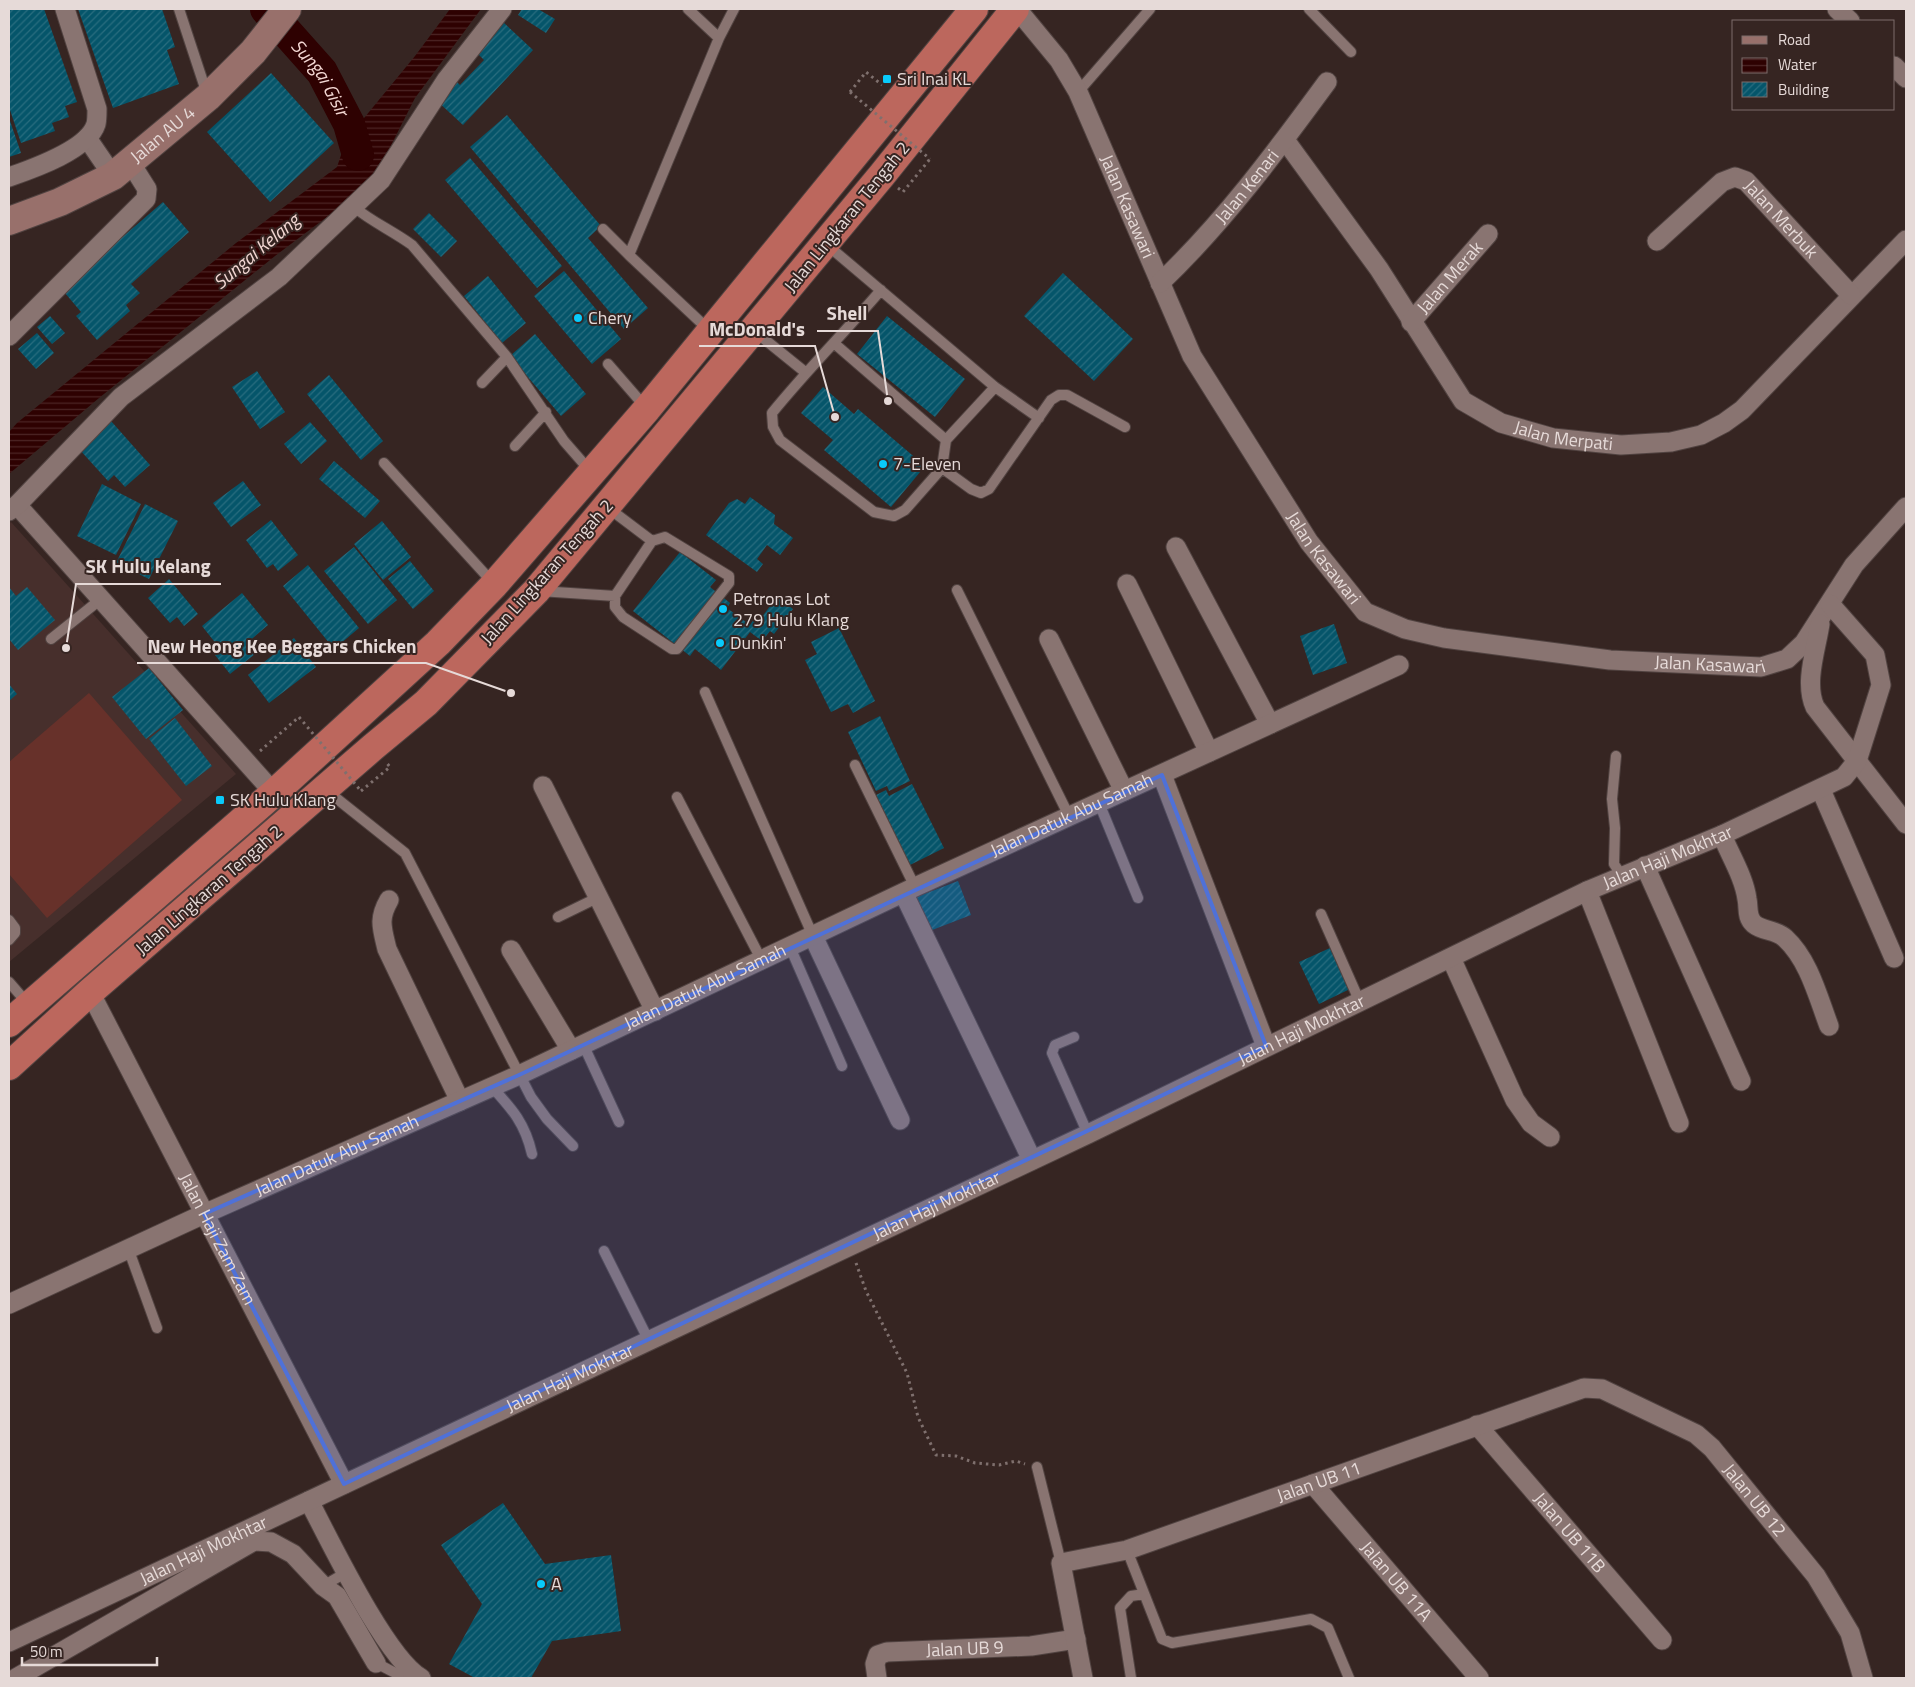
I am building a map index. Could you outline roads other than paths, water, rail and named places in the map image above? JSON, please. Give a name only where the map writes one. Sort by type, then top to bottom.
[{"type":"highway","name":"Jalan Lingkaran Tengah 2","points":[[9,1023],[28,1004],[274,793],[438,643],[494,585],[647,409],[973,9]]},
{"type":"highway","name":"Jalan Lingkaran Tengah 2","points":[[9,1066],[90,992],[426,703],[536,590],[825,243],[1016,9]]},
{"type":"main road","name":"Jalan AU 4","points":[[9,221],[60,202],[122,169],[208,97],[253,52],[287,9]]},
{"type":"street","points":[[9,178],[52,162],[87,138],[96,125],[97,109],[65,9]]},
{"type":"street","points":[[274,793],[101,599],[13,508],[121,396],[279,278],[381,180],[447,79],[502,9]]},
{"type":"street","name":"Jalan Kasawari","points":[[1016,9],[1058,60],[1078,92],[1192,356],[1309,542],[1365,612],[1405,629],[1454,639],[1610,660],[1761,667],[1787,659],[1804,643],[1854,565],[1906,507]]},
{"type":"street","points":[[1837,9],[1849,20]]},
{"type":"street","points":[[1895,67],[1906,78]]},
{"type":"street","name":"Jalan Kenari","points":[[1160,283],[1197,248],[1220,222],[1285,140],[1327,82]]},
{"type":"street","points":[[9,336],[146,199],[146,189],[87,138]]},
{"type":"street","name":"Jalan Merpati","points":[[1285,140],[1379,269],[1463,402],[1501,423],[1553,438],[1621,445],[1671,442],[1701,435],[1724,423],[1742,410],[1906,240]]},
{"type":"street","name":"Jalan Merbuk","points":[[1657,241],[1722,182],[1735,178],[1746,182],[1851,295]]},
{"type":"street","name":"Jalan Merak","points":[[1411,322],[1488,234]]},
{"type":"street","points":[[1176,547],[1270,724]]},
{"type":"street","points":[[1127,584],[1209,752]]},
{"type":"street","points":[[1857,761],[1881,685],[1875,655],[1825,611],[1810,684],[1810,697],[1815,708],[1906,824]]},
{"type":"street","points":[[1049,639],[1124,791]]},
{"type":"street","name":"Jalan Datuk Abu Samah","points":[[9,1304],[128,1248],[519,1075],[909,890],[1399,665]]},
{"type":"street","name":"Jalan Haji Mokhtar","points":[[9,1642],[1088,1134],[1359,1000],[1451,958],[1587,891],[1722,835],[1821,790],[1844,777],[1857,761]]},
{"type":"street","points":[[1162,775],[1266,1046]]},
{"type":"street","points":[[543,786],[655,1011]]},
{"type":"street","points":[[1821,790],[1894,958]]},
{"type":"street","points":[[1722,835],[1744,890],[1748,913],[1755,925],[1784,936],[1795,949],[1807,970],[1829,1026]]},
{"type":"street","points":[[1645,866],[1741,1081]]},
{"type":"street","points":[[909,890],[1032,1160]]},
{"type":"street","points":[[1587,891],[1679,1123]]},
{"type":"street","points":[[389,900],[382,912],[382,925],[387,949],[460,1101]]},
{"type":"street","points":[[813,936],[900,1120]]},
{"type":"street","points":[[511,950],[577,1047]]},
{"type":"street","points":[[1451,958],[1515,1100],[1531,1123],[1550,1137]]},
{"type":"street","name":"Jalan Haji Zam Zam","points":[[90,992],[344,1484]]},
{"type":"street","name":"Jalan UB 11","points":[[1063,1569],[1127,1550],[1584,1388]]},
{"type":"street","name":"Jalan UB 12","points":[[1584,1388],[1602,1389],[1696,1434],[1712,1448],[1816,1576],[1850,1633],[1863,1678]]},
{"type":"street","name":"Jalan UB 11B","points":[[1477,1426],[1662,1640]]},
{"type":"street","name":"Jalan UB 11A","points":[[1313,1484],[1479,1678]]},
{"type":"street","points":[[309,1501],[347,1572],[394,1652],[421,1678]]},
{"type":"street","points":[[16,1678],[254,1541],[271,1542],[293,1554],[322,1586],[338,1596],[376,1663]]},
{"type":"street","points":[[1063,1569],[1083,1678]]},
{"type":"street","name":"Jalan UB 9","points":[[877,1678],[876,1664],[878,1655],[887,1652],[1030,1646],[1076,1639]]},
{"type":"lane","points":[[179,9],[208,97]]},
{"type":"lane","points":[[688,9],[719,38]]},
{"type":"lane","points":[[629,255],[638,229],[719,38],[734,9]]},
{"type":"lane","points":[[1078,92],[1150,9]]},
{"type":"lane","points":[[1309,9],[1351,52]]},
{"type":"lane","points":[[354,207],[372,221],[396,233],[412,245],[507,357],[564,441],[591,472]]},
{"type":"lane","points":[[603,229],[710,332]]},
{"type":"lane","points":[[825,243],[995,387],[1039,418]]},
{"type":"lane","points":[[881,290],[835,344],[806,372],[772,413],[773,427],[780,440],[874,512],[894,516],[905,510],[942,468],[946,440],[995,387]]},
{"type":"lane","points":[[753,330],[806,372]]},
{"type":"lane","points":[[835,344],[946,440]]},
{"type":"lane","points":[[482,383],[507,357]]},
{"type":"lane","points":[[608,364],[647,409]]},
{"type":"lane","points":[[942,468],[971,489],[981,493],[989,489],[1051,400],[1059,395],[1067,394],[1125,427]]},
{"type":"lane","points":[[515,446],[546,412]]},
{"type":"lane","points":[[384,463],[494,585]]},
{"type":"lane","points":[[606,506],[652,541]]},
{"type":"lane","points":[[664,537],[729,576],[729,584],[676,649],[672,649],[623,617],[615,607],[615,596],[652,541],[664,537]]},
{"type":"lane","points":[[536,590],[615,596]]},
{"type":"lane","points":[[957,590],[1069,816]]},
{"type":"lane","points":[[51,639],[101,599]]},
{"type":"lane","points":[[705,692],[813,936]]},
{"type":"lane","points":[[1616,756],[1612,798],[1615,828],[1614,864],[1622,876]]},
{"type":"lane","points":[[855,765],[909,890]]},
{"type":"lane","points":[[326,789],[405,853],[531,1097],[547,1119],[573,1146]]},
{"type":"lane","points":[[677,797],[762,961]]},
{"type":"lane","points":[[1098,803],[1138,898]]},
{"type":"lane","points":[[558,917],[599,897]]},
{"type":"lane","points":[[1321,914],[1359,1000]]},
{"type":"lane","points":[[9,920],[15,928],[15,933],[9,940]]},
{"type":"lane","points":[[790,947],[842,1066]]},
{"type":"lane","points":[[9,982],[28,1004]]},
{"type":"lane","points":[[1074,1037],[1055,1045],[1052,1053],[1088,1134]]},
{"type":"lane","points":[[577,1047],[619,1122]]},
{"type":"lane","points":[[492,1086],[518,1115],[528,1134],[532,1154]]},
{"type":"lane","points":[[128,1248],[156,1328]]},
{"type":"lane","points":[[604,1251],[649,1341]]},
{"type":"lane","points":[[1037,1467],[1063,1569]]},
{"type":"lane","points":[[1127,1550],[1162,1639],[1172,1643],[1311,1619],[1328,1628],[1349,1678]]},
{"type":"lane","points":[[322,1586],[347,1572]]},
{"type":"lane","points":[[1131,1678],[1120,1608],[1131,1596],[1144,1594]]},
{"type":"lane","points":[[376,1663],[405,1678]]},
{"type":"water","name":"Sungai Kelang","points":[[450,9],[481,9],[415,98],[380,167],[340,207],[275,256],[99,398],[9,474],[9,432],[17,423],[236,243],[337,167],[346,140],[415,56]]},
{"type":"waterway","name":"Sungai Gisir","points":[[266,9],[322,72],[349,124],[358,155]]},
{"type":"place","name":"Sri Inai KL","points":[[887,79]]},
{"type":"place","name":"Chery","points":[[578,318]]},
{"type":"place","name":"Shell","points":[[888,401]]},
{"type":"place","name":"McDonald's","points":[[835,417]]},
{"type":"place","name":"7-Eleven","points":[[883,464]]},
{"type":"place","name":"Petronas Lot 279 Hulu Klang","points":[[723,609]]},
{"type":"place","name":"Dunkin'","points":[[720,643]]},
{"type":"place","name":"SK Hulu Kelang","points":[[66,648]]},
{"type":"place","name":"New Heong Kee Beggars Chicken","points":[[511,693]]},
{"type":"place","name":"SK Hulu Klang","points":[[220,800]]},
{"type":"place","name":"A","points":[[541,1584]]}]
